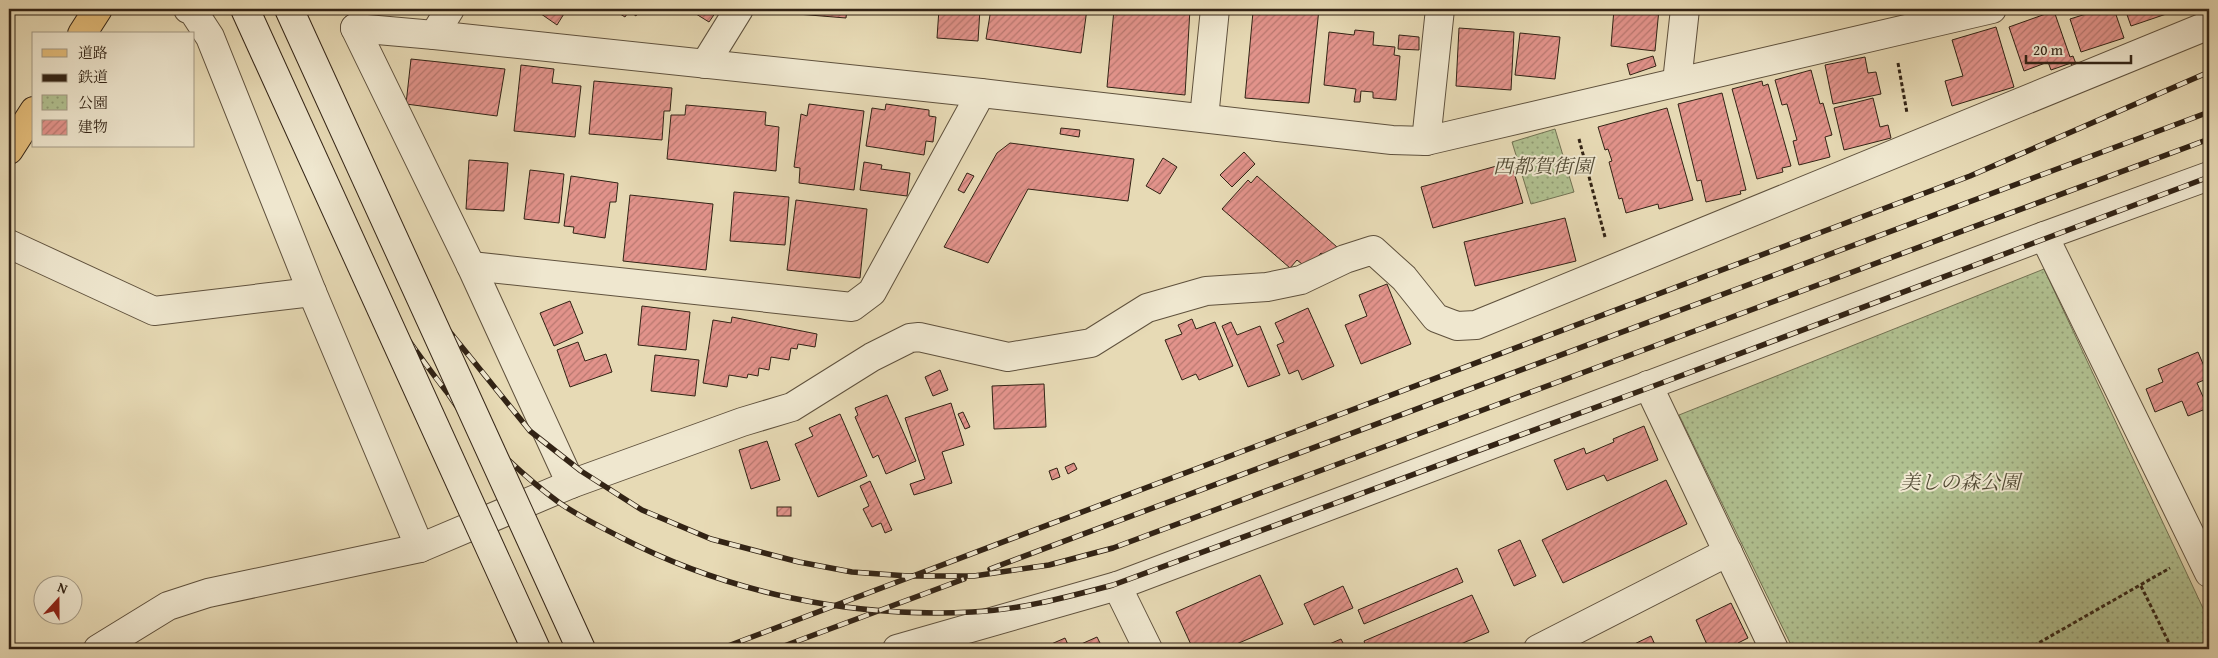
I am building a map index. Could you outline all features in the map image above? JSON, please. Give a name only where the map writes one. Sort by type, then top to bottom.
[{"type":"main road","points":[[83,32],[98,9]]},
{"type":"main road","points":[[9,150],[32,114]]},
{"type":"street","points":[[188,9],[193,11],[210,37],[312,292],[420,548]]},
{"type":"street","points":[[245,9],[536,649]]},
{"type":"street","points":[[289,9],[581,649]]},
{"type":"street","points":[[434,35],[450,9]]},
{"type":"street","points":[[705,64],[739,9]]},
{"type":"street","points":[[1204,118],[1215,9]]},
{"type":"street","points":[[1426,141],[1440,9]]},
{"type":"street","points":[[1678,82],[1685,9]]},
{"type":"street","points":[[571,484],[472,266],[355,28],[981,93],[1392,140],[1426,141],[1678,82],[1893,21],[1992,9]]},
{"type":"street","points":[[98,649],[168,606],[208,593],[420,548],[571,484],[742,422],[792,407],[872,357],[910,338],[919,337],[1008,357],[1091,343],[1147,308],[1206,291],[1267,286],[1301,280],[1345,259],[1373,250],[1404,278],[1436,318],[1457,326],[1476,325],[2209,25]]},
{"type":"street","points":[[472,266],[852,307],[872,292],[981,93]]},
{"type":"street","points":[[898,649],[1117,586],[2044,236],[2209,176]]},
{"type":"street","points":[[2044,236],[2206,556]]},
{"type":"street","points":[[9,244],[154,312],[312,292]]},
{"type":"street","points":[[1648,385],[1774,649]]},
{"type":"street","points":[[1538,649],[1728,552]]},
{"type":"street","points":[[1117,586],[1148,649]]},
{"type":"path","points":[[1893,21],[1913,146]]},
{"type":"path","points":[[1570,107],[1613,269]]},
{"type":"path","points":[[2028,649],[2141,586],[2172,649]]},
{"type":"green space","name":"西都賀街園","points":[[1555,129],[1574,192],[1531,204],[1512,142]]},
{"type":"green space","name":"美しの森公園","points":[[2044,269],[2209,621],[2209,649],[1793,649],[1679,415]]},
{"type":"building","points":[[534,9],[567,9],[557,25]]},
{"type":"building","points":[[612,9],[640,9],[636,16],[629,11],[625,17]]},
{"type":"building","points":[[688,9],[718,9],[709,22]]},
{"type":"building","points":[[785,9],[847,9],[846,18],[785,13]]},
{"type":"building","points":[[939,9],[980,9],[978,41],[937,38]]},
{"type":"building","points":[[991,9],[1087,9],[1081,53],[986,39]]},
{"type":"building","points":[[1114,9],[1190,9],[1185,95],[1107,87]]},
{"type":"building","points":[[1234,9],[1319,9],[1309,103],[1245,98],[1253,12]]},
{"type":"building","points":[[1614,9],[1659,9],[1655,51],[1611,46]]},
{"type":"building","points":[[2102,9],[2114,9],[2124,38],[2081,52],[2070,19]]},
{"type":"building","points":[[2125,9],[2181,9],[2131,26]]},
{"type":"building","points":[[2054,11],[2070,57],[2073,56],[2078,69],[2073,71],[2071,63],[2051,70],[2048,62],[2024,71],[2009,27]]},
{"type":"building","points":[[1996,27],[2014,87],[1952,106],[1945,81],[1963,76],[1952,40]]},
{"type":"building","points":[[1459,28],[1514,32],[1511,90],[1456,86]]},
{"type":"building","points":[[1355,30],[1374,32],[1373,45],[1395,47],[1394,55],[1400,56],[1396,100],[1373,98],[1373,92],[1361,91],[1360,102],[1354,102],[1356,89],[1324,85],[1329,32],[1354,35]]},
{"type":"building","points":[[1520,33],[1560,37],[1555,79],[1515,75]]},
{"type":"building","points":[[1399,35],[1419,37],[1419,50],[1398,49]]},
{"type":"building","points":[[1653,56],[1656,66],[1630,75],[1627,64]]},
{"type":"building","points":[[1865,57],[1868,73],[1876,72],[1881,94],[1833,104],[1825,65]]},
{"type":"building","points":[[411,59],[505,69],[497,116],[406,104]]},
{"type":"building","points":[[521,65],[554,69],[552,83],[581,86],[575,137],[514,131]]},
{"type":"building","points":[[1811,70],[1820,104],[1823,103],[1832,135],[1825,137],[1830,157],[1799,165],[1793,141],[1797,140],[1787,104],[1782,105],[1775,80]]},
{"type":"building","points":[[594,81],[672,88],[670,111],[664,111],[662,140],[589,134]]},
{"type":"building","points":[[1762,81],[1763,86],[1768,84],[1791,166],[1782,168],[1783,172],[1757,179],[1732,89]]},
{"type":"building","points":[[1722,93],[1746,190],[1740,191],[1741,194],[1706,202],[1701,180],[1697,181],[1678,104]]},
{"type":"building","points":[[1873,98],[1880,127],[1888,125],[1891,138],[1844,150],[1834,108]]},
{"type":"building","points":[[809,104],[864,111],[854,190],[799,183],[800,168],[794,167],[801,114],[807,116]]},
{"type":"building","points":[[886,104],[929,110],[929,116],[936,117],[933,142],[926,141],[924,155],[866,146],[872,108],[885,110]]},
{"type":"building","points":[[686,105],[766,112],[765,125],[779,127],[776,171],[667,159],[671,115],[685,115]]},
{"type":"building","points":[[1667,108],[1693,200],[1659,209],[1658,204],[1626,213],[1622,198],[1619,199],[1609,162],[1612,161],[1608,149],[1605,150],[1598,127]]},
{"type":"building","points":[[1061,128],[1080,130],[1079,137],[1060,134]]},
{"type":"building","points":[[1010,143],[1134,159],[1128,201],[1028,189],[988,263],[944,247],[997,153]]},
{"type":"building","points":[[1244,152],[1255,164],[1232,187],[1220,175]]},
{"type":"building","points":[[1163,158],[1177,167],[1160,194],[1146,186]]},
{"type":"building","points":[[469,160],[508,163],[504,211],[466,209]]},
{"type":"building","points":[[864,162],[882,165],[881,169],[910,173],[907,196],[860,190]]},
{"type":"building","points":[[1511,162],[1523,203],[1433,228],[1421,187]]},
{"type":"building","points":[[530,170],[564,174],[559,223],[524,219]]},
{"type":"building","points":[[967,173],[974,176],[964,193],[958,190]]},
{"type":"building","points":[[571,176],[618,183],[616,202],[610,202],[605,238],[573,233],[574,227],[564,226]]},
{"type":"building","points":[[1257,176],[1337,247],[1327,258],[1321,253],[1307,268],[1297,260],[1290,268],[1222,209],[1248,180],[1251,183]]},
{"type":"building","points":[[734,192],[789,197],[785,245],[730,241]]},
{"type":"building","points":[[630,195],[713,204],[706,270],[623,261]]},
{"type":"building","points":[[796,200],[867,209],[860,278],[787,270]]},
{"type":"building","points":[[1565,218],[1576,261],[1475,286],[1464,242]]},
{"type":"building","points":[[1387,284],[1411,344],[1361,364],[1345,325],[1367,316],[1359,295]]},
{"type":"building","points":[[570,301],[583,333],[554,346],[540,313]]},
{"type":"building","points":[[642,306],[690,312],[686,350],[638,345]]},
{"type":"building","points":[[1308,308],[1334,366],[1302,380],[1298,370],[1289,374],[1277,345],[1284,342],[1275,323]]},
{"type":"building","points":[[732,317],[817,334],[815,347],[798,344],[797,349],[791,348],[789,360],[771,357],[769,370],[759,368],[758,376],[748,374],[747,378],[729,375],[727,387],[703,383],[713,320],[731,323]]},
{"type":"building","points":[[1192,319],[1196,329],[1215,322],[1233,366],[1199,380],[1196,374],[1182,380],[1165,340],[1182,334],[1178,325]]},
{"type":"building","points":[[1231,322],[1237,335],[1260,326],[1280,375],[1248,387],[1222,326]]},
{"type":"building","points":[[578,342],[585,361],[606,354],[612,372],[570,387],[557,350]]},
{"type":"building","points":[[2198,352],[2209,378],[2197,383],[2208,408],[2188,416],[2182,401],[2155,412],[2146,389],[2163,382],[2158,369]]},
{"type":"building","points":[[655,355],[699,360],[695,396],[651,391]]},
{"type":"building","points":[[940,370],[948,390],[933,396],[925,377]]},
{"type":"building","points":[[1044,384],[1046,427],[994,429],[992,386]]},
{"type":"building","points":[[887,395],[916,461],[886,474],[878,455],[873,458],[855,417],[858,415],[855,408]]},
{"type":"building","points":[[951,403],[964,445],[942,452],[952,483],[914,495],[910,484],[925,479],[905,418]]},
{"type":"building","points":[[963,412],[970,427],[965,429],[958,414]]},
{"type":"building","points":[[840,414],[867,476],[818,497],[795,444],[813,436],[809,428]]},
{"type":"building","points":[[1644,426],[1658,460],[1607,481],[1604,475],[1567,490],[1554,460],[1584,448],[1586,454],[1614,442],[1613,439]]},
{"type":"building","points":[[767,441],[780,480],[751,489],[739,450]]},
{"type":"building","points":[[1074,463],[1077,469],[1068,474],[1065,467]]},
{"type":"building","points":[[1057,468],[1060,477],[1052,480],[1049,471]]},
{"type":"building","points":[[1666,480],[1687,524],[1563,583],[1542,540]]},
{"type":"building","points":[[870,481],[892,530],[885,533],[881,523],[872,527],[863,509],[869,506],[860,486]]},
{"type":"building","points":[[777,507],[791,507],[791,516],[777,516]]},
{"type":"building","points":[[1520,540],[1536,576],[1514,586],[1498,550]]},
{"type":"building","points":[[1457,568],[1463,582],[1364,624],[1358,610]]},
{"type":"building","points":[[1260,575],[1283,624],[1225,649],[1193,649],[1176,612]]},
{"type":"building","points":[[1343,586],[1353,608],[1314,625],[1304,604]]},
{"type":"building","points":[[1472,595],[1489,632],[1449,649],[1367,649],[1364,641]]},
{"type":"building","points":[[1731,603],[1748,638],[1738,643],[1740,649],[1709,649],[1696,620]]},
{"type":"building","points":[[1651,636],[1657,649],[1624,649]]},
{"type":"building","points":[[1097,637],[1103,649],[1070,649]]},
{"type":"building","points":[[1065,638],[1070,649],[1040,649]]},
{"type":"building","points":[[1341,639],[1346,649],[1318,649]]},
{"type":"railway","points":[[239,9],[384,305],[465,417],[502,455],[564,506],[604,529],[661,557],[747,587],[791,598],[835,606],[881,611],[926,613],[1008,609],[1113,585],[1651,387],[2209,177]]},
{"type":"railway","points":[[276,9],[386,237],[432,310],[530,431],[581,471],[642,510],[711,539],[799,562],[852,572],[908,576],[974,576],[1049,565],[1113,548],[2209,139]]},
{"type":"railway","points":[[720,649],[1970,176],[2209,72]]},
{"type":"railway","points":[[990,569],[2209,112]]},
{"type":"railway","points":[[776,649],[964,579]]}]
